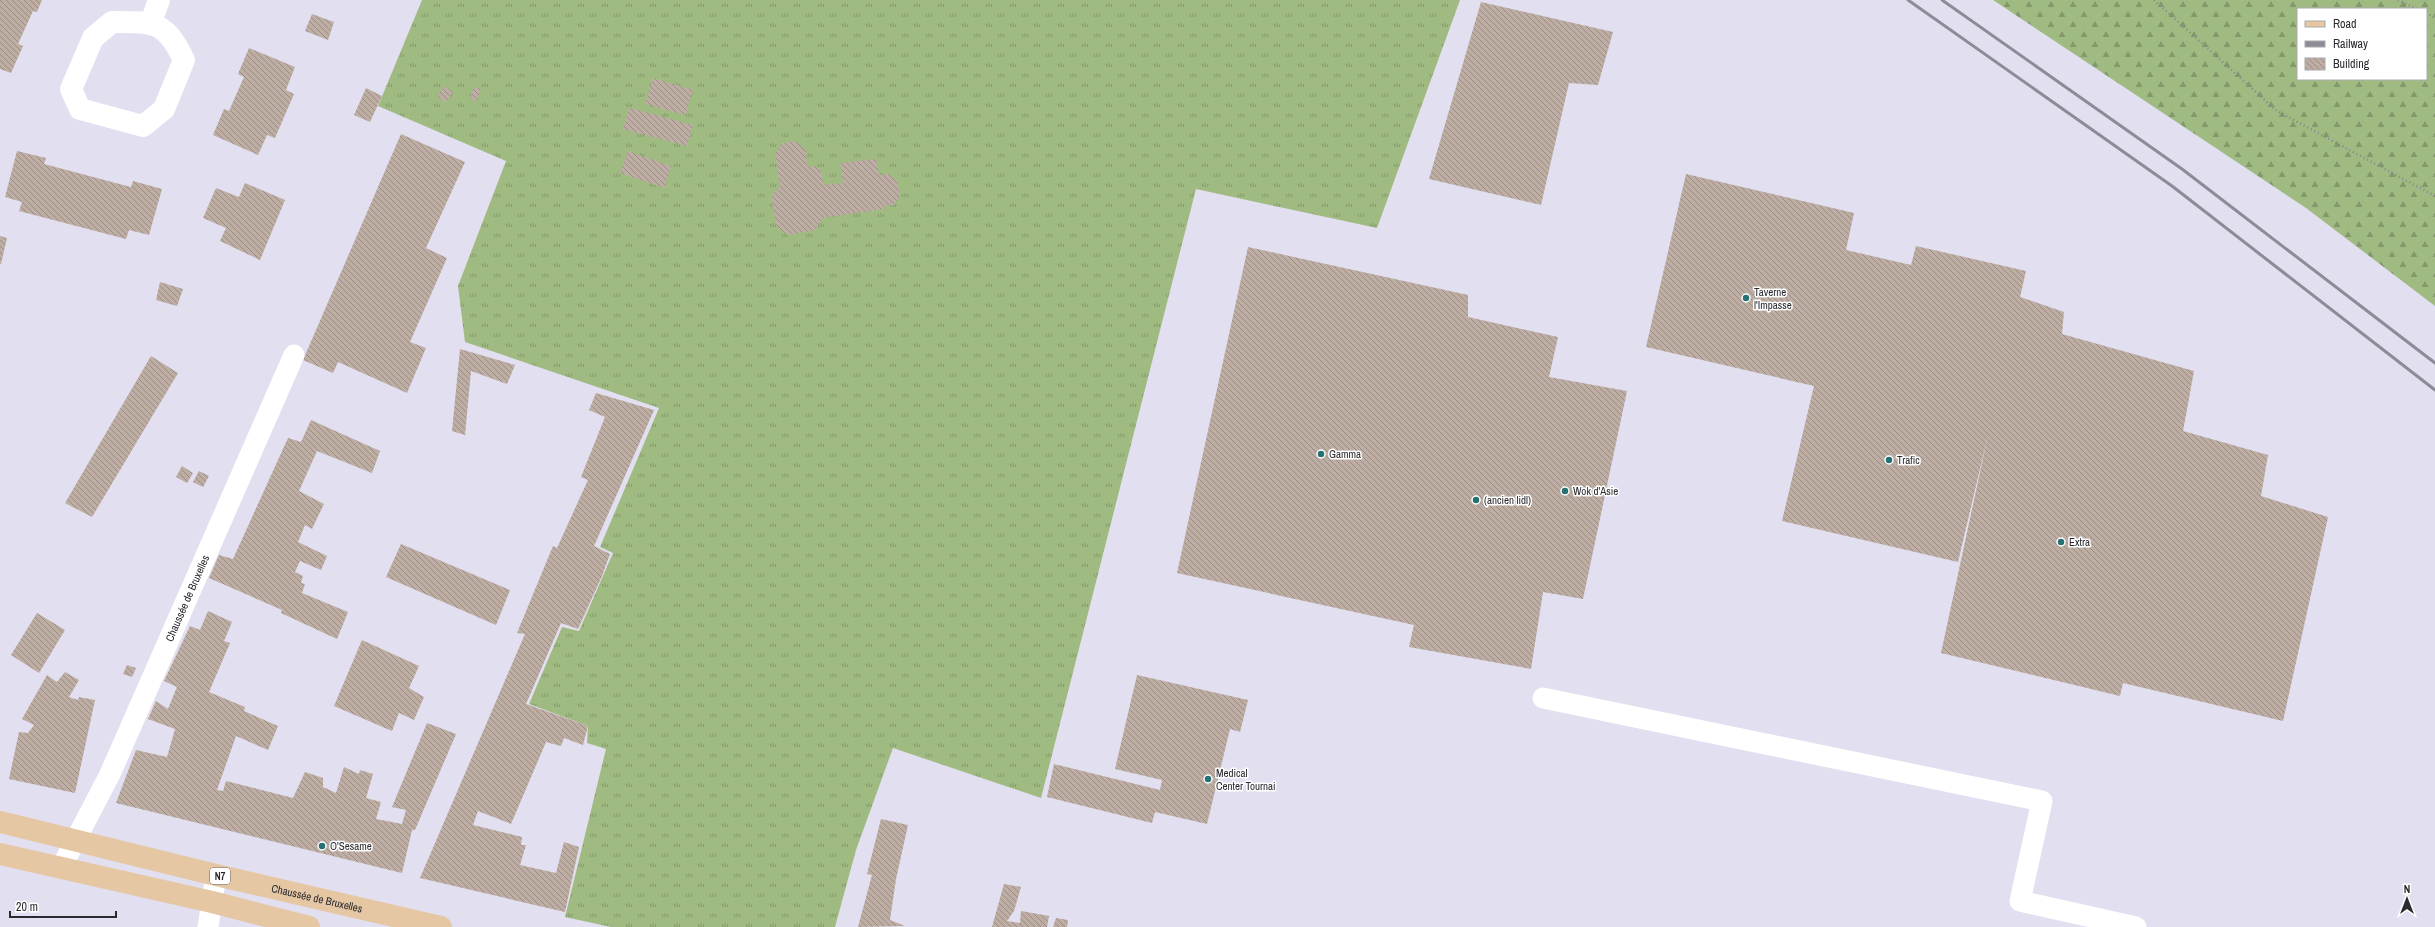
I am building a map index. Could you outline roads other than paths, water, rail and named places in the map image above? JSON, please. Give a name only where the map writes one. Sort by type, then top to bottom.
[{"type":"main road","name":"Chaussée de Bruxelles","points":[[0,822],[216,875],[394,921],[441,927]]},
{"type":"main road","points":[[0,854],[212,902],[309,927]]},
{"type":"street","points":[[151,22],[159,0]]},
{"type":"street","points":[[112,22],[151,22],[174,39],[184,60],[164,109],[144,126],[80,109],[71,89],[93,38],[112,22]]},
{"type":"lane","name":"Chaussée de Bruxelles","points":[[61,868],[110,774],[294,355]]},
{"type":"lane","points":[[1543,698],[2042,801],[2020,901],[2136,927]]},
{"type":"lane","points":[[208,927],[216,875]]},
{"type":"railway","points":[[1908,0],[2172,186],[2435,390]]},
{"type":"railway","points":[[1942,0],[2182,169],[2435,363]]},
{"type":"place","name":"Taverne l'Impasse","points":[[1746,298]]},
{"type":"place","name":"Gamma","points":[[1321,454]]},
{"type":"place","name":"Trafic","points":[[1889,460]]},
{"type":"place","name":"Wok d'Asie","points":[[1565,491]]},
{"type":"place","name":"(ancien lidl)","points":[[1476,500]]},
{"type":"place","name":"Extra","points":[[2061,542]]},
{"type":"place","name":"Medical Center Tournai","points":[[1208,779]]},
{"type":"place","name":"O'Sesame","points":[[322,846]]}]
